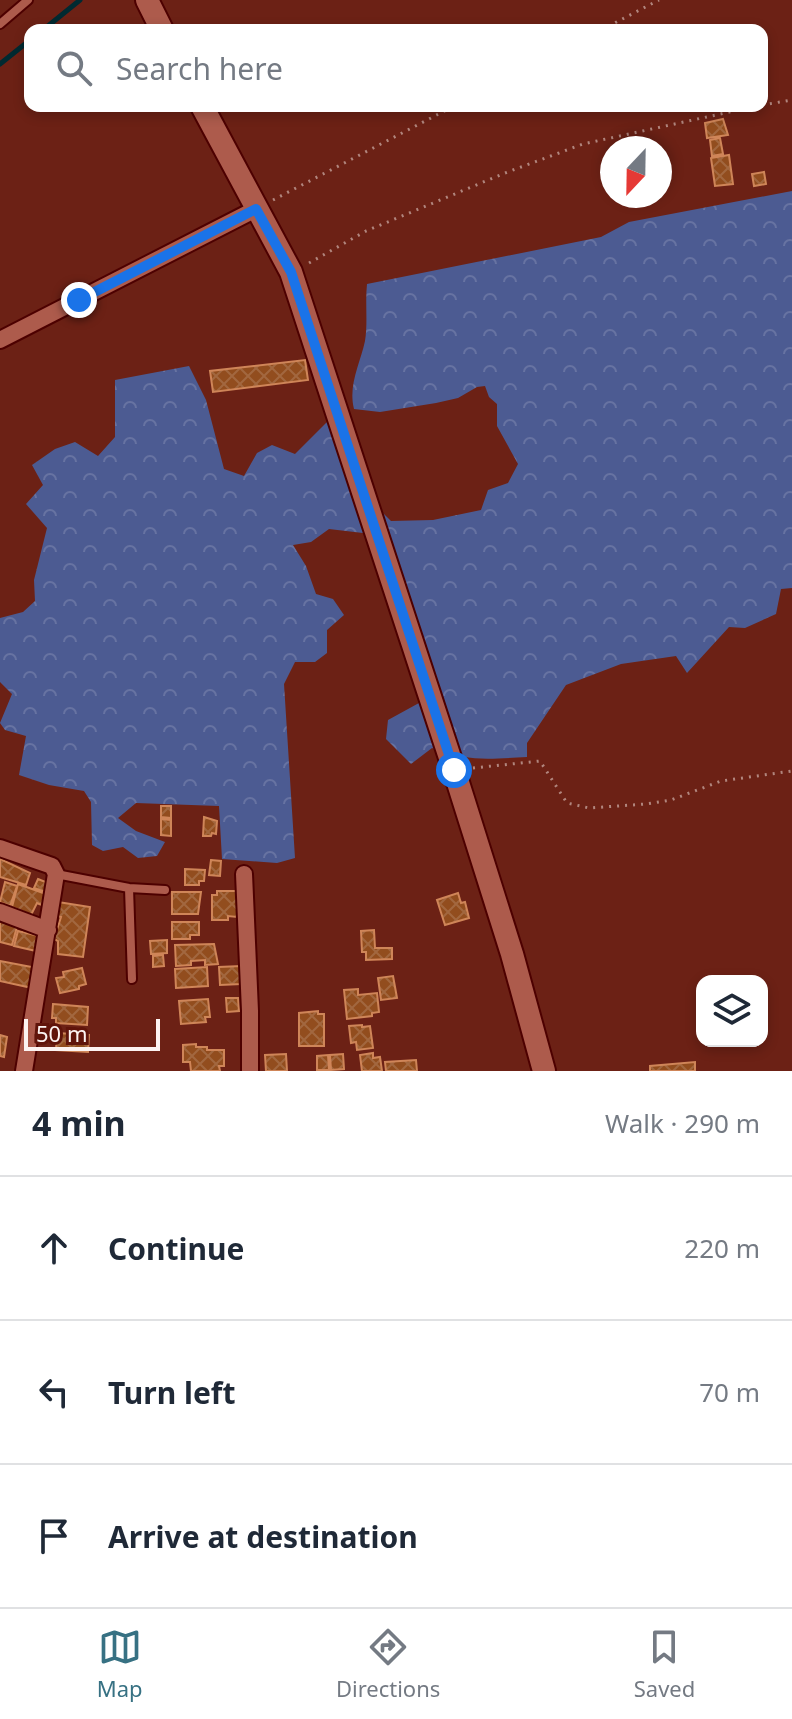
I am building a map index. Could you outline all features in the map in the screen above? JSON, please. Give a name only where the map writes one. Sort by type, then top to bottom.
[{"type":"street","points":[[147,0],[159,24]]},
{"type":"street","points":[[205,112],[291,272],[454,770],[512,954],[544,1071]]},
{"type":"street","points":[[0,340],[256,209]]},
{"type":"street","points":[[0,848],[52,866],[56,874],[24,1071]]},
{"type":"street","points":[[244,874],[250,1071]]},
{"type":"street","points":[[0,912],[48,930]]},
{"type":"lane","points":[[0,24],[28,0]]},
{"type":"lane","points":[[56,874],[129,888],[165,890]]},
{"type":"lane","points":[[129,888],[132,979]]},
{"type":"path","points":[[613,24],[659,0]]},
{"type":"path","points":[[768,104],[792,100]]},
{"type":"path","points":[[256,209],[442,112]]},
{"type":"path","points":[[291,272],[366,231],[583,144],[732,112]]},
{"type":"path","points":[[454,770],[540,761],[567,803],[589,808],[671,800],[721,781],[792,771]]},
{"type":"green space","points":[[792,191],[792,588],[781,589],[776,614],[745,628],[729,627],[687,673],[676,656],[621,664],[566,685],[527,743],[527,757],[468,758],[432,748],[411,764],[386,739],[388,720],[419,703],[435,678],[398,573],[363,533],[329,529],[311,542],[293,545],[306,566],[316,594],[333,599],[344,615],[327,630],[327,653],[315,662],[295,662],[284,684],[295,858],[277,863],[222,859],[219,806],[136,803],[118,818],[136,831],[165,842],[157,856],[138,858],[123,847],[103,851],[92,845],[91,802],[84,791],[49,785],[19,775],[26,736],[5,730],[0,723],[12,694],[0,682],[0,618],[23,612],[35,601],[34,580],[47,528],[26,504],[43,485],[32,465],[55,449],[75,442],[98,456],[115,437],[115,380],[189,366],[206,400],[224,469],[244,476],[257,453],[272,445],[295,454],[329,420],[378,508],[391,521],[433,520],[481,510],[488,490],[508,483],[518,464],[497,426],[497,404],[489,397],[485,386],[458,398],[436,403],[380,412],[354,409],[354,383],[366,334],[367,284],[601,237],[629,222]]},
{"type":"building","points":[[723,119],[728,135],[707,138],[705,123]]},
{"type":"building","points":[[720,138],[723,154],[712,156],[710,140]]},
{"type":"building","points":[[729,155],[733,184],[715,186],[711,158]]},
{"type":"building","points":[[764,172],[766,184],[754,186],[752,174]]},
{"type":"building","points":[[305,360],[308,380],[213,392],[210,371]]},
{"type":"building","points":[[161,806],[171,806],[171,818],[161,817]]},
{"type":"building","points":[[204,817],[217,821],[216,834],[203,836]]},
{"type":"building","points":[[161,819],[171,820],[171,836],[161,835]]},
{"type":"building","points":[[0,859],[30,873],[26,885],[0,877]]},
{"type":"building","points":[[211,860],[221,861],[220,876],[209,875]]},
{"type":"building","points":[[185,869],[205,870],[204,881],[199,881],[199,885],[185,885]]},
{"type":"building","points":[[38,879],[48,883],[45,892],[34,888]]},
{"type":"building","points":[[5,882],[17,886],[10,906],[0,902]]},
{"type":"building","points":[[18,884],[46,894],[44,906],[37,903],[31,915],[12,907]]},
{"type":"building","points":[[217,891],[237,891],[237,917],[212,920],[212,895],[217,895]]},
{"type":"building","points":[[172,892],[201,892],[198,914],[172,914]]},
{"type":"building","points":[[458,893],[461,903],[465,902],[469,918],[445,925],[437,900]]},
{"type":"building","points":[[58,902],[90,907],[83,957],[58,954],[58,941],[54,939],[61,917],[56,916]]},
{"type":"building","points":[[0,918],[18,923],[12,945],[0,942]]},
{"type":"building","points":[[172,922],[199,922],[199,935],[190,935],[190,939],[172,939]]},
{"type":"building","points":[[374,930],[375,948],[392,948],[392,959],[366,960],[366,952],[362,952],[361,931]]},
{"type":"building","points":[[18,931],[39,936],[36,951],[14,946]]},
{"type":"building","points":[[167,940],[167,953],[151,954],[150,941]]},
{"type":"building","points":[[214,944],[218,964],[205,965],[205,960],[176,966],[175,945]]},
{"type":"building","points":[[163,955],[164,966],[153,967],[153,956]]},
{"type":"building","points":[[0,961],[37,968],[32,988],[0,981]]},
{"type":"building","points":[[241,966],[241,984],[220,985],[219,967]]},
{"type":"building","points":[[207,967],[208,986],[176,988],[175,969]]},
{"type":"building","points":[[82,968],[86,984],[79,986],[79,989],[60,993],[56,978],[64,977],[63,972]]},
{"type":"building","points":[[393,976],[397,998],[381,1000],[378,978]]},
{"type":"building","points":[[358,989],[358,995],[377,993],[379,1012],[372,1013],[372,1016],[347,1019],[344,990]]},
{"type":"building","points":[[226,998],[238,998],[239,1011],[227,1012]]},
{"type":"building","points":[[208,999],[210,1017],[205,1017],[206,1022],[181,1024],[179,1001]]},
{"type":"building","points":[[53,1004],[88,1007],[87,1025],[56,1023],[56,1018],[52,1018]]},
{"type":"building","points":[[318,1011],[318,1014],[324,1014],[324,1046],[299,1046],[299,1013]]},
{"type":"building","points":[[349,1026],[370,1026],[373,1048],[357,1050],[356,1042],[351,1043]]},
{"type":"building","points":[[57,1033],[89,1035],[88,1052],[56,1050]]},
{"type":"building","points":[[0,1035],[7,1037],[4,1057],[0,1056]]},
{"type":"building","points":[[196,1044],[196,1047],[207,1047],[207,1050],[224,1050],[224,1066],[219,1066],[220,1071],[191,1071],[190,1062],[183,1062],[183,1045]]},
{"type":"building","points":[[373,1053],[373,1058],[380,1057],[382,1071],[362,1071],[360,1055]]},
{"type":"building","points":[[286,1054],[287,1071],[266,1071],[265,1055]]},
{"type":"building","points":[[343,1054],[344,1069],[331,1070],[330,1055]]},
{"type":"building","points":[[328,1055],[329,1070],[317,1070],[317,1056]]},
{"type":"building","points":[[416,1060],[417,1071],[386,1071],[385,1062]]},
{"type":"building","points":[[695,1062],[695,1071],[650,1071],[650,1066]]},
{"type":"waterway","points":[[50,24],[80,0]]},
{"type":"waterway","points":[[0,64],[24,45]]},
{"type":"route","points":[[79,300],[256,209],[291,272],[454,770]]}]
